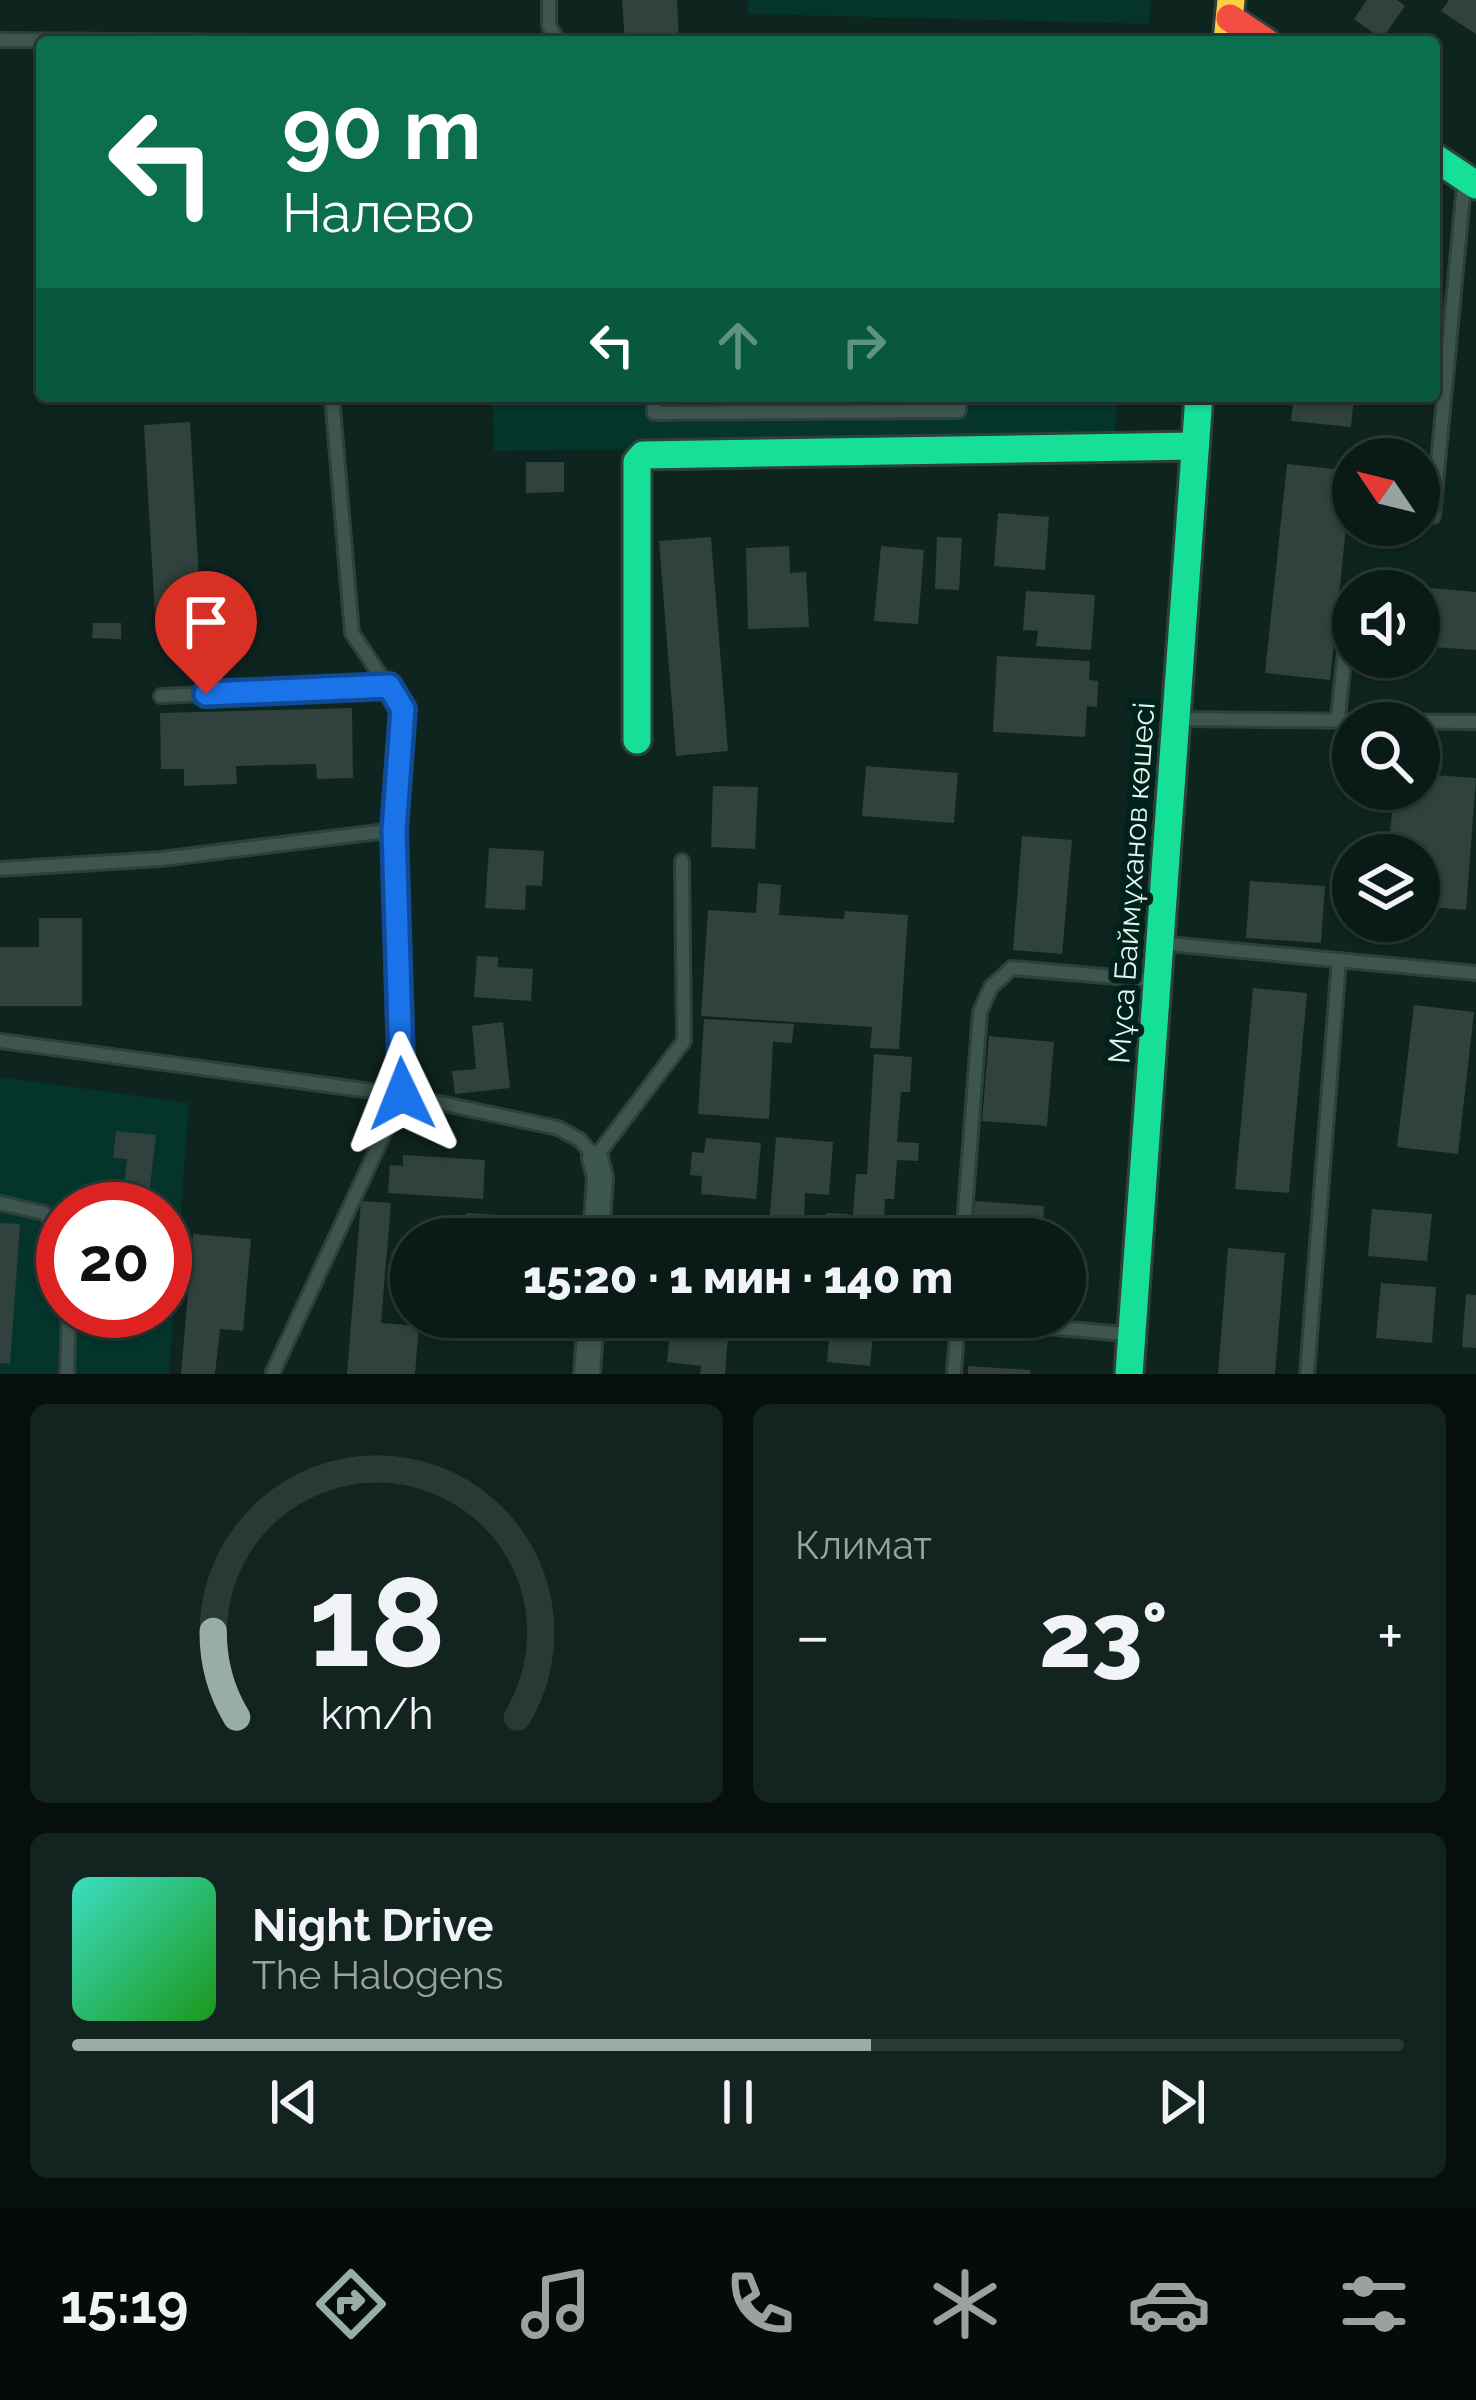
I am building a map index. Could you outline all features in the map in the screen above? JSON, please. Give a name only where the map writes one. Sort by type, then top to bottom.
[{"type":"main road","points":[[1229,20],[1256,36]]},
{"type":"main road","points":[[1440,161],[1471,182]]},
{"type":"main road","name":"Мұса Баймұханов көшесі","points":[[1129,1374],[1199,402]]},
{"type":"main road","points":[[637,740],[638,462],[655,452],[1195,446]]},
{"type":"street","points":[[595,1158],[600,1177],[597,1218]]},
{"type":"street","points":[[587,1374],[590,1338]]},
{"type":"lane","points":[[549,0],[549,26],[555,36]]},
{"type":"lane","points":[[0,40],[36,40]]},
{"type":"lane","points":[[1440,454],[1471,182]]},
{"type":"lane","points":[[273,1372],[402,1094],[394,830],[403,709],[364,658],[352,633],[333,402]]},
{"type":"lane","points":[[654,402],[655,452]]},
{"type":"lane","points":[[654,413],[959,403],[961,447]]},
{"type":"lane","points":[[161,696],[389,686]]},
{"type":"lane","points":[[1177,719],[1332,718]]},
{"type":"lane","points":[[1440,721],[1476,722]]},
{"type":"lane","points":[[0,869],[160,860],[394,830]]},
{"type":"lane","points":[[0,1041],[402,1094],[558,1128],[595,1158],[684,1041],[682,861]]},
{"type":"lane","points":[[1161,944],[1476,973]]},
{"type":"lane","points":[[1307,1374],[1340,960]]},
{"type":"lane","points":[[965,1218],[980,1012],[991,987],[1012,968],[1158,981]]},
{"type":"lane","points":[[0,1203],[36,1211]]},
{"type":"lane","points":[[1086,1331],[1132,1335]]},
{"type":"lane","points":[[67,1374],[68,1338]]},
{"type":"lane","points":[[954,1374],[957,1338]]},
{"type":"shaded area","points":[[747,0],[1151,0],[1149,24],[748,14]]},
{"type":"shaded area","points":[[492,402],[1117,402],[1114,442],[494,451]]},
{"type":"shaded area","points":[[0,1077],[189,1103],[183,1182],[36,1182],[36,1338],[172,1338],[169,1374],[0,1374]]},
{"type":"building","points":[[622,0],[677,0],[679,36],[625,36]]},
{"type":"building","points":[[1367,0],[1397,0],[1405,6],[1384,36],[1354,19]]},
{"type":"building","points":[[1449,0],[1476,0],[1476,34],[1441,11]]},
{"type":"building","points":[[1293,402],[1353,402],[1351,427],[1291,421]]},
{"type":"building","points":[[190,422],[202,630],[156,633],[144,425]]},
{"type":"building","points":[[526,462],[564,462],[564,492],[526,493]]},
{"type":"building","points":[[1287,464],[1332,469],[1332,546],[1344,546],[1342,570],[1332,570],[1330,680],[1265,673]]},
{"type":"building","points":[[998,513],[1049,517],[1045,570],[994,566]]},
{"type":"building","points":[[711,537],[728,751],[676,756],[659,541]]},
{"type":"building","points":[[937,537],[962,538],[959,590],[935,589]]},
{"type":"building","points":[[789,546],[790,573],[806,572],[809,627],[748,629],[746,548]]},
{"type":"building","points":[[881,546],[924,550],[918,624],[874,621]]},
{"type":"building","points":[[1440,589],[1476,592],[1476,650],[1440,647]]},
{"type":"building","points":[[1026,591],[1095,595],[1091,650],[1036,646],[1038,631],[1023,630]]},
{"type":"building","points":[[93,623],[121,623],[121,639],[92,638]]},
{"type":"building","points":[[997,656],[1090,661],[1089,680],[1098,681],[1097,707],[1087,706],[1085,737],[993,732]]},
{"type":"building","points":[[352,708],[353,778],[317,779],[316,764],[236,766],[237,784],[184,786],[184,769],[161,769],[160,713]]},
{"type":"building","points":[[866,766],[958,773],[954,823],[862,816]]},
{"type":"building","points":[[1440,775],[1476,778],[1466,910],[1440,908],[1440,834],[1390,834],[1392,810],[1440,810]]},
{"type":"building","points":[[713,786],[758,787],[755,849],[711,847]]},
{"type":"building","points":[[1022,836],[1072,840],[1062,954],[1013,950]]},
{"type":"building","points":[[489,848],[544,851],[542,886],[526,885],[525,910],[485,908]]},
{"type":"building","points":[[1250,881],[1325,886],[1321,943],[1246,938]]},
{"type":"building","points":[[758,883],[781,885],[779,915],[844,919],[845,911],[908,915],[899,1049],[870,1048],[872,1027],[701,1016],[708,910],[756,913]]},
{"type":"building","points":[[39,918],[82,918],[82,1006],[0,1006],[0,947],[39,947]]},
{"type":"building","points":[[477,956],[498,957],[498,967],[533,969],[531,1001],[474,997]]},
{"type":"building","points":[[1253,988],[1307,993],[1289,1193],[1235,1189]]},
{"type":"building","points":[[1414,1005],[1474,1012],[1458,1154],[1397,1147]]},
{"type":"building","points":[[704,1019],[794,1024],[792,1043],[773,1042],[769,1119],[698,1114]]},
{"type":"building","points":[[503,1022],[510,1088],[455,1094],[452,1071],[476,1069],[472,1026]]},
{"type":"building","points":[[989,1036],[1054,1042],[1047,1126],[982,1121]]},
{"type":"building","points":[[874,1054],[912,1057],[910,1092],[901,1092],[897,1142],[919,1143],[918,1161],[897,1160],[894,1199],[885,1199],[884,1218],[853,1218],[856,1174],[867,1174]]},
{"type":"building","points":[[116,1131],[156,1135],[151,1182],[124,1182],[127,1159],[113,1158]]},
{"type":"building","points":[[776,1137],[833,1142],[829,1195],[805,1193],[804,1217],[770,1215]]},
{"type":"building","points":[[706,1138],[761,1143],[756,1199],[701,1194],[702,1176],[690,1175],[692,1152],[704,1153]]},
{"type":"building","points":[[403,1155],[485,1160],[483,1199],[388,1193],[390,1165],[403,1166]]},
{"type":"building","points":[[361,1201],[391,1203],[381,1323],[390,1324],[390,1338],[418,1338],[415,1374],[347,1374]]},
{"type":"building","points":[[975,1201],[1044,1206],[1043,1218],[974,1218]]},
{"type":"building","points":[[1372,1209],[1432,1214],[1427,1261],[1368,1256]]},
{"type":"building","points":[[466,1213],[532,1217],[532,1218],[466,1218]]},
{"type":"building","points":[[826,1213],[849,1214],[849,1218],[826,1218]]},
{"type":"building","points":[[0,1223],[20,1224],[10,1364],[0,1363]]},
{"type":"building","points":[[193,1234],[251,1239],[243,1331],[220,1329],[215,1374],[181,1374],[184,1338],[192,1338]]},
{"type":"building","points":[[1228,1248],[1285,1253],[1275,1374],[1218,1374]]},
{"type":"building","points":[[1381,1283],[1436,1287],[1432,1343],[1376,1338]]},
{"type":"building","points":[[1466,1294],[1476,1295],[1476,1348],[1462,1347]]},
{"type":"building","points":[[669,1338],[728,1338],[725,1374],[700,1374],[701,1366],[667,1362]]},
{"type":"building","points":[[829,1338],[873,1338],[870,1366],[827,1362]]},
{"type":"building","points":[[968,1366],[1031,1370],[1030,1374],[968,1374]]},
{"type":"traffic: fast","points":[[1440,161],[1476,185]]},
{"type":"traffic: fast","points":[[1129,1374],[1199,402]]},
{"type":"traffic: fast","points":[[637,740],[637,462],[643,455],[1195,446]]},
{"type":"traffic: slow","points":[[1228,36],[1231,0]]},
{"type":"traffic: jam","points":[[1230,18],[1257,36]]},
{"type":"route","points":[[206,694],[389,686],[403,709],[394,830],[402,1094]]}]
